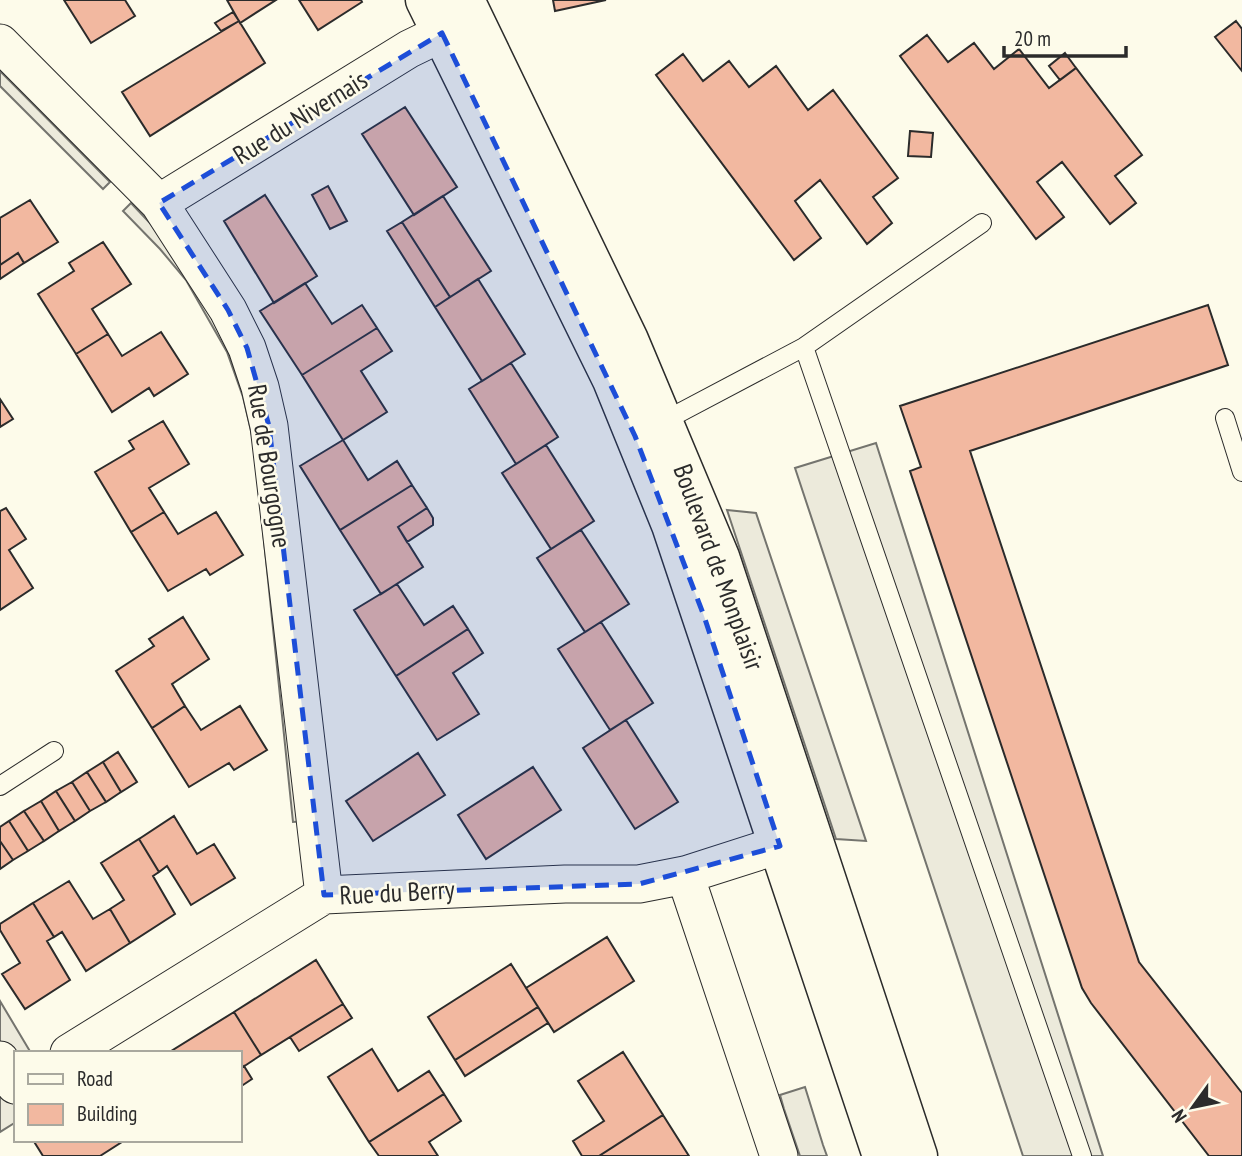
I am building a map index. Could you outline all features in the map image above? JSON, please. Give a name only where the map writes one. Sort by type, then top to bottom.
[{"type":"main road","name":"Boulevard de Monplaisir","points":[[458,9],[623,328],[720,557],[882,1156]]},
{"type":"main road","name":"Boulevard de Monplaisir","points":[[458,9],[635,436],[918,1156]]},
{"type":"street","name":"Rue du Nivernais","points":[[159,203],[409,49],[458,9]]},
{"type":"street","name":"Rue de Bourgogne","points":[[0,43],[159,203],[229,310],[247,348],[269,426],[324,895]]},
{"type":"street","points":[[779,1156],[685,875],[796,840]]},
{"type":"street","name":"Rue du Berry","points":[[72,1051],[324,895],[565,884],[639,884],[685,875]]},
{"type":"street","points":[[0,1060],[14,1082]]},
{"type":"lane","points":[[664,421],[804,347],[982,223]]},
{"type":"lane","points":[[804,347],[1082,1156]]},
{"type":"lane","points":[[1225,418],[1242,472]]},
{"type":"lane","points":[[0,786],[54,751]]},
{"type":"highlighted area","points":[[442,33],[635,436],[704,616],[780,846],[639,884],[324,895],[269,426],[247,348],[228,310],[159,203]]},
{"type":"shaded area","points":[[0,71],[110,182],[103,189],[0,86]]},
{"type":"shaded area","points":[[131,203],[182,257],[246,365],[306,821],[293,822],[254,444],[243,397],[227,352],[186,280],[123,211]]},
{"type":"shaded area","points":[[876,443],[1103,1156],[1023,1156],[795,468]]},
{"type":"shaded area","points":[[727,510],[756,513],[866,841],[836,839]]},
{"type":"shaded area","points":[[0,1001],[30,1051],[14,1051],[14,1123],[0,1132]]},
{"type":"shaded area","points":[[805,1087],[827,1156],[800,1156],[784,1109],[780,1095]]},
{"type":"building","points":[[64,0],[125,0],[135,16],[91,43]]},
{"type":"building","points":[[227,0],[276,0],[240,23]]},
{"type":"building","points":[[299,0],[361,0],[362,2],[318,30]]},
{"type":"building","points":[[553,0],[606,0],[555,11]]},
{"type":"building","points":[[233,12],[239,21],[221,31],[215,23]]},
{"type":"building","points":[[239,21],[265,63],[150,136],[122,92]]},
{"type":"building","points":[[1236,21],[1242,29],[1242,71],[1215,37]]},
{"type":"building","points":[[927,35],[948,62],[974,43],[994,69],[1019,49],[1049,88],[1076,68],[1142,155],[1115,176],[1136,203],[1110,224],[1062,162],[1037,182],[1064,217],[1036,239],[900,56]]},
{"type":"building","points":[[1065,53],[1076,68],[1060,80],[1049,66]]},
{"type":"building","points":[[683,54],[703,81],[729,61],[749,87],[776,66],[808,110],[833,90],[898,178],[873,197],[892,223],[867,244],[820,180],[795,201],[821,238],[794,260],[656,75]]},
{"type":"building","points":[[405,107],[457,187],[414,215],[362,134]]},
{"type":"building","points":[[910,131],[933,133],[931,157],[908,156]]},
{"type":"building","points":[[328,186],[347,221],[330,229],[312,195]]},
{"type":"building","points":[[265,195],[317,276],[274,303],[224,221]]},
{"type":"building","points":[[443,196],[491,271],[450,297],[402,222]]},
{"type":"building","points":[[30,200],[58,242],[24,263],[18,253],[0,265],[0,218]]},
{"type":"building","points":[[402,222],[450,297],[435,307],[387,231]]},
{"type":"building","points":[[103,242],[131,284],[92,309],[108,334],[76,354],[38,294],[74,271],[69,263]]},
{"type":"building","points":[[18,253],[24,263],[0,279],[0,265]]},
{"type":"building","points":[[478,279],[525,354],[482,381],[435,307]]},
{"type":"building","points":[[305,283],[332,324],[362,305],[377,328],[302,375],[260,311]]},
{"type":"building","points":[[1208,305],[1228,365],[970,451],[1139,962],[1242,1093],[1242,1156],[1209,1156],[1082,988],[910,471],[921,467],[900,406]]},
{"type":"building","points":[[377,328],[392,351],[361,371],[387,412],[343,440],[302,375]]},
{"type":"building","points":[[161,332],[188,374],[154,396],[149,388],[112,412],[76,354],[108,334],[122,356]]},
{"type":"building","points":[[511,363],[558,437],[516,464],[469,389]]},
{"type":"building","points":[[0,399],[13,419],[0,427]]},
{"type":"building","points":[[163,421],[189,464],[149,488],[164,512],[131,532],[95,472],[134,449],[129,441]]},
{"type":"building","points":[[343,440],[368,480],[397,461],[412,485],[340,530],[300,466]]},
{"type":"building","points":[[546,445],[594,521],[551,549],[502,473]]},
{"type":"building","points":[[412,485],[427,508],[398,527],[423,567],[381,594],[340,530]]},
{"type":"building","points":[[6,508],[26,539],[9,550],[33,588],[0,610],[0,511]]},
{"type":"building","points":[[427,508],[433,518],[433,525],[407,542],[398,527]]},
{"type":"building","points":[[164,512],[178,534],[216,512],[243,555],[210,575],[206,569],[168,591],[131,532]]},
{"type":"building","points":[[581,530],[629,604],[585,632],[537,558]]},
{"type":"building","points":[[397,584],[424,625],[453,606],[468,629],[396,676],[354,610]]},
{"type":"building","points":[[183,617],[209,659],[172,684],[185,706],[152,728],[116,671],[154,646],[149,639]]},
{"type":"building","points":[[601,622],[653,703],[610,730],[558,649]]},
{"type":"building","points":[[468,629],[483,653],[453,673],[479,714],[437,740],[396,676]]},
{"type":"building","points":[[185,706],[201,730],[240,706],[267,750],[234,770],[229,763],[189,787],[152,728]]},
{"type":"building","points":[[626,720],[678,802],[635,829],[583,748]]},
{"type":"building","points":[[118,752],[137,782],[121,792],[103,762]]},
{"type":"building","points":[[418,753],[445,795],[373,841],[346,801]]},
{"type":"building","points":[[103,762],[121,792],[106,802],[87,772]]},
{"type":"building","points":[[533,767],[561,810],[486,859],[458,815]]},
{"type":"building","points":[[87,772],[106,802],[90,811],[72,782]]},
{"type":"building","points":[[72,782],[90,811],[75,821],[56,791]]},
{"type":"building","points":[[56,791],[75,821],[59,831],[41,801]]},
{"type":"building","points":[[41,801],[59,831],[44,841],[24,811]]},
{"type":"building","points":[[24,811],[44,841],[28,851],[9,821]]},
{"type":"building","points":[[174,816],[197,854],[214,844],[235,878],[191,905],[167,866],[159,872],[139,839]]},
{"type":"building","points":[[9,821],[28,851],[13,860],[0,841],[0,827]]},
{"type":"building","points":[[139,839],[159,872],[153,876],[175,914],[130,943],[110,909],[124,900],[101,863]]},
{"type":"building","points":[[0,841],[13,860],[0,869]]},
{"type":"building","points":[[69,881],[93,919],[110,909],[130,943],[86,971],[62,932],[54,937],[33,903]]},
{"type":"building","points":[[33,903],[54,937],[47,941],[70,980],[25,1009],[2,974],[20,963],[0,930],[0,924]]},
{"type":"building","points":[[607,937],[634,981],[554,1032],[526,988]]},
{"type":"building","points":[[316,960],[343,1004],[261,1055],[234,1012]]},
{"type":"building","points":[[511,964],[538,1007],[455,1060],[428,1017]]},
{"type":"building","points":[[343,1004],[352,1018],[299,1051],[290,1037]]},
{"type":"building","points":[[538,1007],[548,1023],[465,1076],[455,1060]]},
{"type":"building","points":[[234,1012],[261,1055],[242,1068],[242,1051],[171,1051]]},
{"type":"building","points":[[372,1049],[398,1091],[429,1071],[444,1094],[369,1142],[328,1077]]},
{"type":"building","points":[[623,1052],[663,1115],[599,1156],[582,1156],[573,1141],[604,1121],[578,1081]]},
{"type":"building","points":[[244,1066],[252,1079],[242,1086]]},
{"type":"building","points":[[444,1094],[461,1121],[429,1142],[438,1156],[379,1156],[369,1142]]},
{"type":"building","points":[[663,1115],[689,1156],[599,1156]]},
{"type":"building","points":[[34,1142],[122,1142],[100,1156],[43,1156]]}]
